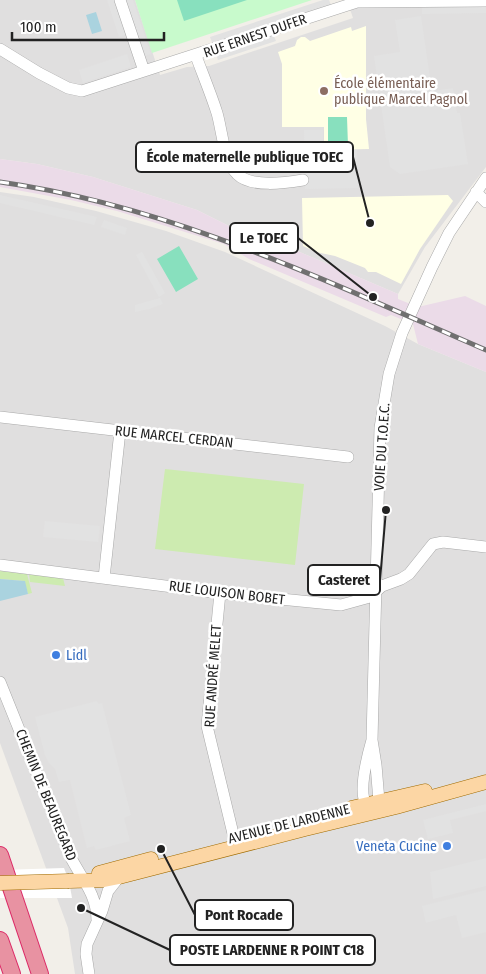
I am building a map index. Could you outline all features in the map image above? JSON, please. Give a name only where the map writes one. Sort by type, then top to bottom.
[{"type":"highway","points":[[0,855],[40,974]]},
{"type":"highway","points":[[0,940],[12,974]]},
{"type":"main road","name":"AVENUE DE LARDENNE","points":[[0,883],[97,881],[118,872],[486,775]]},
{"type":"main road","name":"AVENUE DE LARDENNE","points":[[373,806],[486,782]]},
{"type":"street","points":[[120,0],[144,72]]},
{"type":"street","name":"RUE ERNEST DUFER","points":[[0,49],[68,88],[82,91],[196,56],[357,2],[486,0]]},
{"type":"street","points":[[196,56],[218,116],[229,161],[237,175],[254,183],[288,183],[304,180]]},
{"type":"street","name":"VOIE DU T.O.E.C.","points":[[373,806],[376,765],[372,740],[380,428],[389,374],[402,333],[432,267],[449,233],[486,178]]},
{"type":"street","points":[[476,192],[486,202]]},
{"type":"street","name":"RUE MARCEL CERDAN","points":[[0,417],[348,457]]},
{"type":"street","points":[[104,578],[120,431]]},
{"type":"street","name":"RUE LOUISON BOBET","points":[[0,565],[341,605],[370,597],[382,586],[409,574],[433,544],[443,542],[486,547]]},
{"type":"street","name":"RUE ANDRÉ MELET","points":[[220,592],[207,726],[235,842]]},
{"type":"street","name":"CHEMIN DE BEAUREGARD","points":[[0,682],[70,856],[97,881],[97,920]]},
{"type":"street","points":[[89,974],[86,944],[102,911],[97,881]]},
{"type":"shaded area","points":[[0,0],[135,0],[160,75],[187,67],[209,66],[353,18],[347,0],[486,0],[486,167],[425,247],[398,294],[295,250],[231,227],[197,210],[93,177],[37,164],[0,159]]},
{"type":"shaded area","points":[[107,0],[133,0],[151,54],[143,56],[135,32],[119,37]]},
{"type":"shaded area","points":[[323,0],[329,0],[331,5],[213,45],[210,37]]},
{"type":"shaded area","points":[[486,5],[486,13],[422,14],[422,6]]},
{"type":"shaded area","points":[[421,16],[430,78],[422,80],[423,92],[453,88],[457,113],[460,113],[468,164],[400,174],[390,167],[374,56],[400,52],[395,20]]},
{"type":"shaded area","name":"École élémentaire publique Marcel Pagnol","points":[[366,26],[366,119],[369,149],[324,150],[324,127],[282,127],[282,64],[278,52],[295,46],[297,40],[301,37],[305,37],[310,41],[351,27],[352,31]]},
{"type":"shaded area","points":[[273,34],[276,41],[218,60],[216,54]]},
{"type":"shaded area","points":[[127,54],[131,67],[83,83],[79,70]]},
{"type":"shaded area","points":[[304,130],[323,130],[323,151],[357,150],[358,188],[305,189]]},
{"type":"shaded area","points":[[0,159],[37,164],[93,177],[197,210],[231,227],[295,250],[398,294],[398,299],[418,307],[465,296],[486,306],[486,372],[418,344],[413,324],[391,315],[386,317],[249,259],[224,244],[117,211],[71,200],[0,187]]},
{"type":"shaded area","points":[[0,192],[34,197],[96,211],[166,231],[225,252],[385,326],[418,344],[486,372],[486,974],[75,974],[68,928],[0,743]]},
{"type":"shaded area","points":[[0,195],[97,217],[94,225],[0,203]]},
{"type":"shaded area","points":[[448,195],[453,201],[420,249],[401,284],[376,272],[368,272],[365,268],[335,256],[316,252],[303,246],[302,198]]},
{"type":"shaded area","points":[[104,220],[127,228],[125,235],[101,227]]},
{"type":"shaded area","points":[[142,252],[165,293],[159,297],[136,255]]},
{"type":"shaded area","points":[[160,298],[163,304],[135,312],[135,305]]},
{"type":"shaded area","points":[[45,521],[100,526],[98,542],[43,537]]},
{"type":"shaded area","points":[[97,701],[98,704],[102,703],[131,815],[124,818],[130,841],[96,850],[94,846],[87,848],[70,780],[59,782],[55,769],[45,755],[35,717]]},
{"type":"shaded area","points":[[486,804],[486,811],[450,820],[453,833],[428,839],[423,820]]},
{"type":"shaded area","points":[[486,858],[486,886],[433,899],[430,872]]},
{"type":"shaded area","points":[[486,890],[486,932],[462,938],[456,915],[426,923],[422,906]]},
{"type":"green space","points":[[135,0],[312,0],[152,53]]},
{"type":"green space","points":[[177,0],[247,0],[184,21]]},
{"type":"green space","points":[[328,117],[347,117],[348,146],[328,146]]},
{"type":"green space","points":[[179,246],[198,279],[176,292],[157,259]]},
{"type":"green space","points":[[165,469],[304,484],[295,565],[155,549]]},
{"type":"green space","points":[[0,571],[27,574],[32,593],[28,594],[24,581],[0,579]]},
{"type":"green space","points":[[29,574],[63,578],[65,586],[30,582]]},
{"type":"water","points":[[96,12],[102,31],[92,34],[86,15]]},
{"type":"water","points":[[0,579],[25,581],[28,594],[0,601]]},
{"type":"pier","points":[[64,868],[72,898],[0,898],[0,870]]},
{"type":"railway","points":[[0,182],[64,193],[188,228],[308,273],[486,350]]},
{"type":"place","name":"École élémentaire publique Marcel Pagnol","points":[[324,91]]},
{"type":"place","name":"École maternelle publique TOEC","points":[[370,223]]},
{"type":"place","name":"Le TOEC","points":[[373,297]]},
{"type":"place","name":"Casteret","points":[[386,510]]},
{"type":"place","name":"Lidl","points":[[56,655]]},
{"type":"place","name":"Veneta Cucine","points":[[447,846]]},
{"type":"place","name":"Pont Rocade","points":[[161,849]]},
{"type":"place","name":"POSTE LARDENNE R POINT C18","points":[[81,908]]}]
